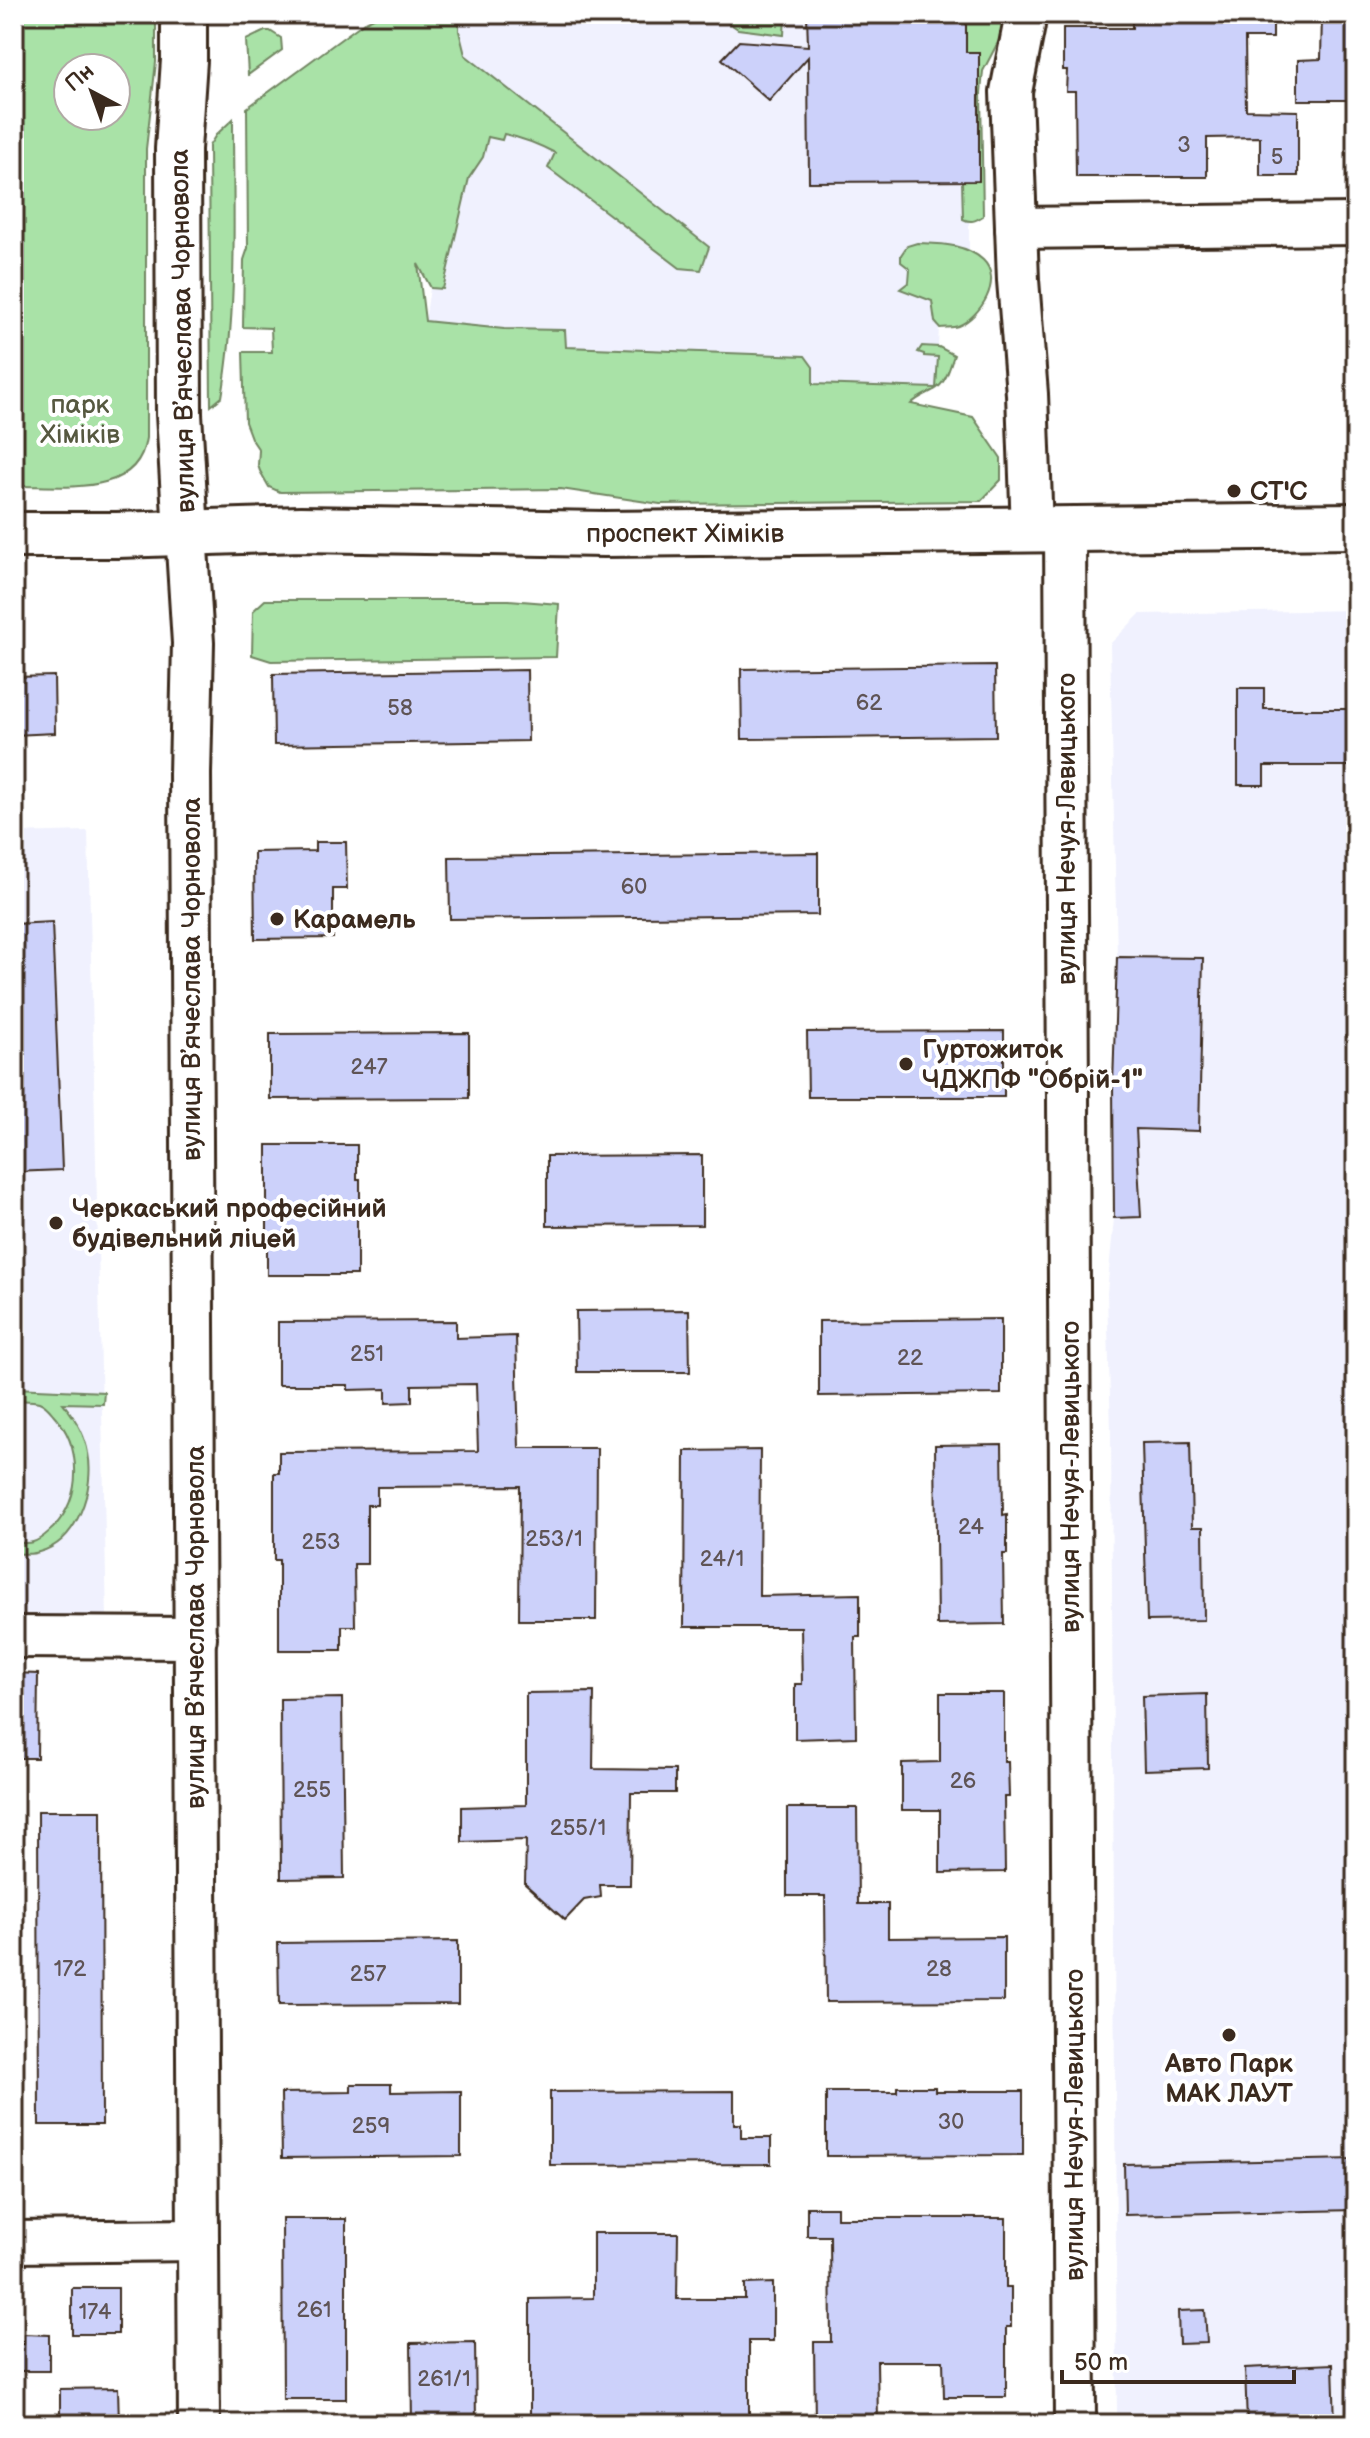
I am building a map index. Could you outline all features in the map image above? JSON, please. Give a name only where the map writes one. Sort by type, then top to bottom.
[{"type":"main road","name":"вулиця Вʼячеслава Чорновола","points":[[184,14],[178,149],[178,367],[186,532]]},
{"type":"main road","name":"проспект Хіміків","points":[[14,535],[301,529],[604,534],[1356,526]]},
{"type":"street","name":"вулиця Нечуя-Левицького","points":[[1024,14],[1011,92],[1027,394],[1048,530],[1075,2424]]},
{"type":"street","points":[[1016,228],[1356,224]]},
{"type":"street","name":"вулиця Вʼячеслава Чорновола","points":[[186,532],[193,643],[190,790],[199,2424]]},
{"type":"street","points":[[14,1637],[196,1638]]},
{"type":"street","points":[[14,2242],[198,2240]]},
{"type":"shaded area","points":[[417,14],[1007,14],[1007,25],[983,71],[983,216],[969,222],[969,266],[942,265],[936,388],[565,375],[565,330],[504,329],[425,321],[465,56]]},
{"type":"shaded area","points":[[1356,610],[1356,2424],[1117,2424],[1111,1431],[1107,1293],[1114,1218],[1117,957],[1110,644],[1140,614]]},
{"type":"shaded area","name":"Черкаський професійний будівельний ліцей","points":[[88,831],[107,1618],[14,1613],[14,833]]},
{"type":"green space","name":"парк Хіміків","points":[[14,14],[156,14],[156,62],[146,149],[146,438],[140,458],[128,471],[113,480],[73,486],[14,486]]},
{"type":"green space","points":[[382,14],[459,14],[459,31],[465,55],[709,247],[701,270],[680,268],[548,168],[555,153],[504,134],[502,140],[488,137],[483,157],[469,178],[443,289],[431,288],[418,264],[425,321],[504,329],[565,330],[566,347],[805,356],[813,367],[813,384],[936,388],[938,357],[924,356],[918,352],[922,346],[939,347],[954,355],[947,375],[942,384],[938,387],[919,398],[911,404],[973,417],[1001,458],[1001,480],[981,501],[660,504],[561,489],[280,492],[269,487],[258,465],[259,450],[245,422],[243,352],[272,352],[271,328],[243,327],[244,260],[248,248],[247,108],[363,23]]},
{"type":"green space","points":[[716,14],[785,14],[784,35],[738,29]]},
{"type":"green space","points":[[966,14],[1007,14],[1007,25],[983,71],[983,216],[971,221],[963,219],[962,181],[979,180],[979,52],[966,52]]},
{"type":"green space","points":[[265,31],[281,38],[282,50],[248,75],[246,40]]},
{"type":"green space","points":[[233,119],[234,258],[230,328],[222,397],[211,406],[209,146]]},
{"type":"green space","points":[[917,243],[960,247],[976,254],[989,268],[991,277],[987,297],[974,315],[956,327],[940,328],[935,322],[932,301],[900,289],[909,282],[910,269],[901,262],[901,255],[907,246]]},
{"type":"green space","points":[[265,600],[509,600],[559,604],[556,657],[271,661],[252,655],[253,611]]},
{"type":"green space","points":[[14,1388],[104,1392],[103,1404],[63,1403],[79,1426],[87,1446],[90,1467],[86,1497],[81,1512],[64,1537],[53,1546],[30,1554],[14,1553],[14,1542],[36,1541],[53,1528],[63,1515],[74,1486],[74,1456],[63,1427],[48,1409],[41,1403],[14,1400]]},
{"type":"building","points":[[807,14],[966,14],[966,52],[979,52],[979,181],[809,182],[808,57],[769,101],[722,59],[739,41],[808,46]]},
{"type":"building","points":[[1273,14],[1273,38],[1245,38],[1246,110],[1298,111],[1298,176],[1260,176],[1260,137],[1207,138],[1207,177],[1076,177],[1075,91],[1066,91],[1063,28],[1132,28],[1132,18]]},
{"type":"building","points":[[1322,15],[1356,16],[1356,100],[1298,100],[1298,60],[1321,59]]},
{"type":"building","points":[[995,666],[996,736],[742,739],[741,669]]},
{"type":"building","points":[[527,670],[528,741],[274,745],[273,674]]},
{"type":"building","points":[[54,676],[55,733],[14,735],[14,677]]},
{"type":"building","points":[[1238,688],[1264,688],[1264,709],[1356,709],[1356,766],[1264,766],[1264,785],[1238,785]]},
{"type":"building","points":[[315,842],[346,842],[347,889],[333,889],[333,938],[255,939],[254,852],[315,851]]},
{"type":"building","points":[[818,853],[818,915],[450,919],[449,857]]},
{"type":"building","points":[[52,922],[62,1170],[14,1172],[14,924]]},
{"type":"building","points":[[1117,957],[1203,958],[1199,1131],[1136,1129],[1141,1217],[1114,1218],[1113,1085]]},
{"type":"building","name":"Гуртожиток ЧДЖПФ \"Обрій-1\"","points":[[1004,1031],[1004,1097],[808,1097],[807,1032]]},
{"type":"building","points":[[469,1033],[469,1098],[270,1099],[270,1034]]},
{"type":"building","points":[[267,1145],[357,1145],[360,1217],[357,1217],[357,1275],[267,1275]]},
{"type":"building","points":[[702,1155],[702,1225],[547,1226],[547,1156]]},
{"type":"building","points":[[689,1310],[690,1372],[577,1372],[576,1311]]},
{"type":"building","points":[[1001,1319],[1001,1394],[819,1396],[819,1321]]},
{"type":"building","points":[[456,1321],[456,1338],[516,1336],[519,1448],[597,1448],[596,1620],[519,1620],[520,1486],[377,1487],[377,1505],[367,1505],[367,1564],[354,1564],[355,1626],[342,1626],[342,1650],[279,1650],[279,1560],[274,1560],[274,1473],[279,1473],[279,1452],[478,1451],[476,1384],[412,1385],[412,1402],[386,1403],[386,1389],[348,1390],[348,1385],[278,1385],[278,1322]]},
{"type":"building","points":[[1190,1442],[1192,1527],[1203,1527],[1204,1620],[1147,1621],[1142,1443]]},
{"type":"building","points":[[1002,1444],[1003,1515],[1007,1514],[1007,1554],[1003,1554],[1004,1624],[937,1625],[935,1445]]},
{"type":"building","points":[[760,1450],[759,1596],[860,1594],[860,1637],[855,1637],[856,1737],[795,1739],[795,1684],[802,1684],[801,1627],[684,1627],[685,1451]]},
{"type":"building","points":[[14,1673],[38,1674],[37,1758],[14,1758]]},
{"type":"building","points":[[594,1692],[593,1769],[675,1770],[675,1793],[631,1793],[630,1885],[600,1885],[601,1897],[584,1900],[565,1920],[525,1884],[526,1840],[462,1842],[462,1807],[526,1805],[526,1693]]},
{"type":"building","points":[[940,1693],[1004,1693],[1004,1762],[1008,1762],[1009,1797],[1004,1797],[1005,1872],[940,1873],[940,1810],[902,1810],[902,1763],[940,1762]]},
{"type":"building","points":[[1207,1694],[1208,1768],[1144,1770],[1142,1696]]},
{"type":"building","points":[[342,1698],[344,1878],[281,1879],[280,1699]]},
{"type":"building","points":[[787,1808],[857,1808],[858,1904],[888,1904],[888,1938],[1004,1937],[1004,2001],[826,2002],[825,1896],[787,1896]]},
{"type":"building","points":[[38,1811],[101,1811],[102,2125],[39,2125]]},
{"type":"building","points":[[458,1941],[458,2004],[279,2005],[278,1943]]},
{"type":"building","points":[[351,2084],[391,2084],[391,2092],[461,2091],[461,2156],[282,2158],[281,2093],[351,2092]]},
{"type":"building","points":[[897,2087],[935,2087],[935,2091],[1023,2091],[1023,2155],[826,2156],[826,2092],[897,2092]]},
{"type":"building","points":[[734,2091],[734,2124],[741,2124],[741,2138],[771,2138],[771,2164],[550,2165],[550,2092]]},
{"type":"building","points":[[1356,2159],[1356,2210],[1125,2215],[1124,2164]]},
{"type":"building","points":[[807,2207],[837,2207],[837,2218],[1006,2218],[1006,2287],[1011,2287],[1011,2327],[1006,2327],[1006,2397],[944,2397],[943,2361],[877,2361],[878,2424],[815,2424],[814,2342],[831,2342],[830,2236],[807,2236]]},
{"type":"building","points":[[282,2219],[346,2219],[346,2399],[283,2399]]},
{"type":"building","points":[[593,2233],[678,2233],[677,2299],[745,2299],[745,2284],[773,2283],[773,2341],[749,2341],[749,2424],[530,2424],[530,2299],[593,2298]]},
{"type":"building","points":[[72,2288],[118,2288],[118,2334],[72,2334]]},
{"type":"building","points":[[1205,2310],[1207,2343],[1179,2344],[1178,2311]]},
{"type":"building","points":[[24,2334],[49,2335],[49,2371],[14,2371],[14,2344],[24,2344]]},
{"type":"building","points":[[475,2342],[476,2424],[412,2424],[411,2343]]},
{"type":"building","points":[[1333,2364],[1335,2424],[1247,2424],[1245,2368]]},
{"type":"building","points":[[118,2388],[119,2424],[60,2424],[60,2389]]},
{"type":"place","name":"СТ'С","points":[[1234,491]]},
{"type":"place","name":"Карамель","points":[[277,919]]},
{"type":"place","name":"Гуртожиток ЧДЖПФ \"Обрій-1\"","points":[[906,1064]]},
{"type":"place","name":"Черкаський професійний будівельний ліцей","points":[[56,1223]]},
{"type":"place","name":"Авто Парк МАК ЛАУТ","points":[[1229,2035]]}]
